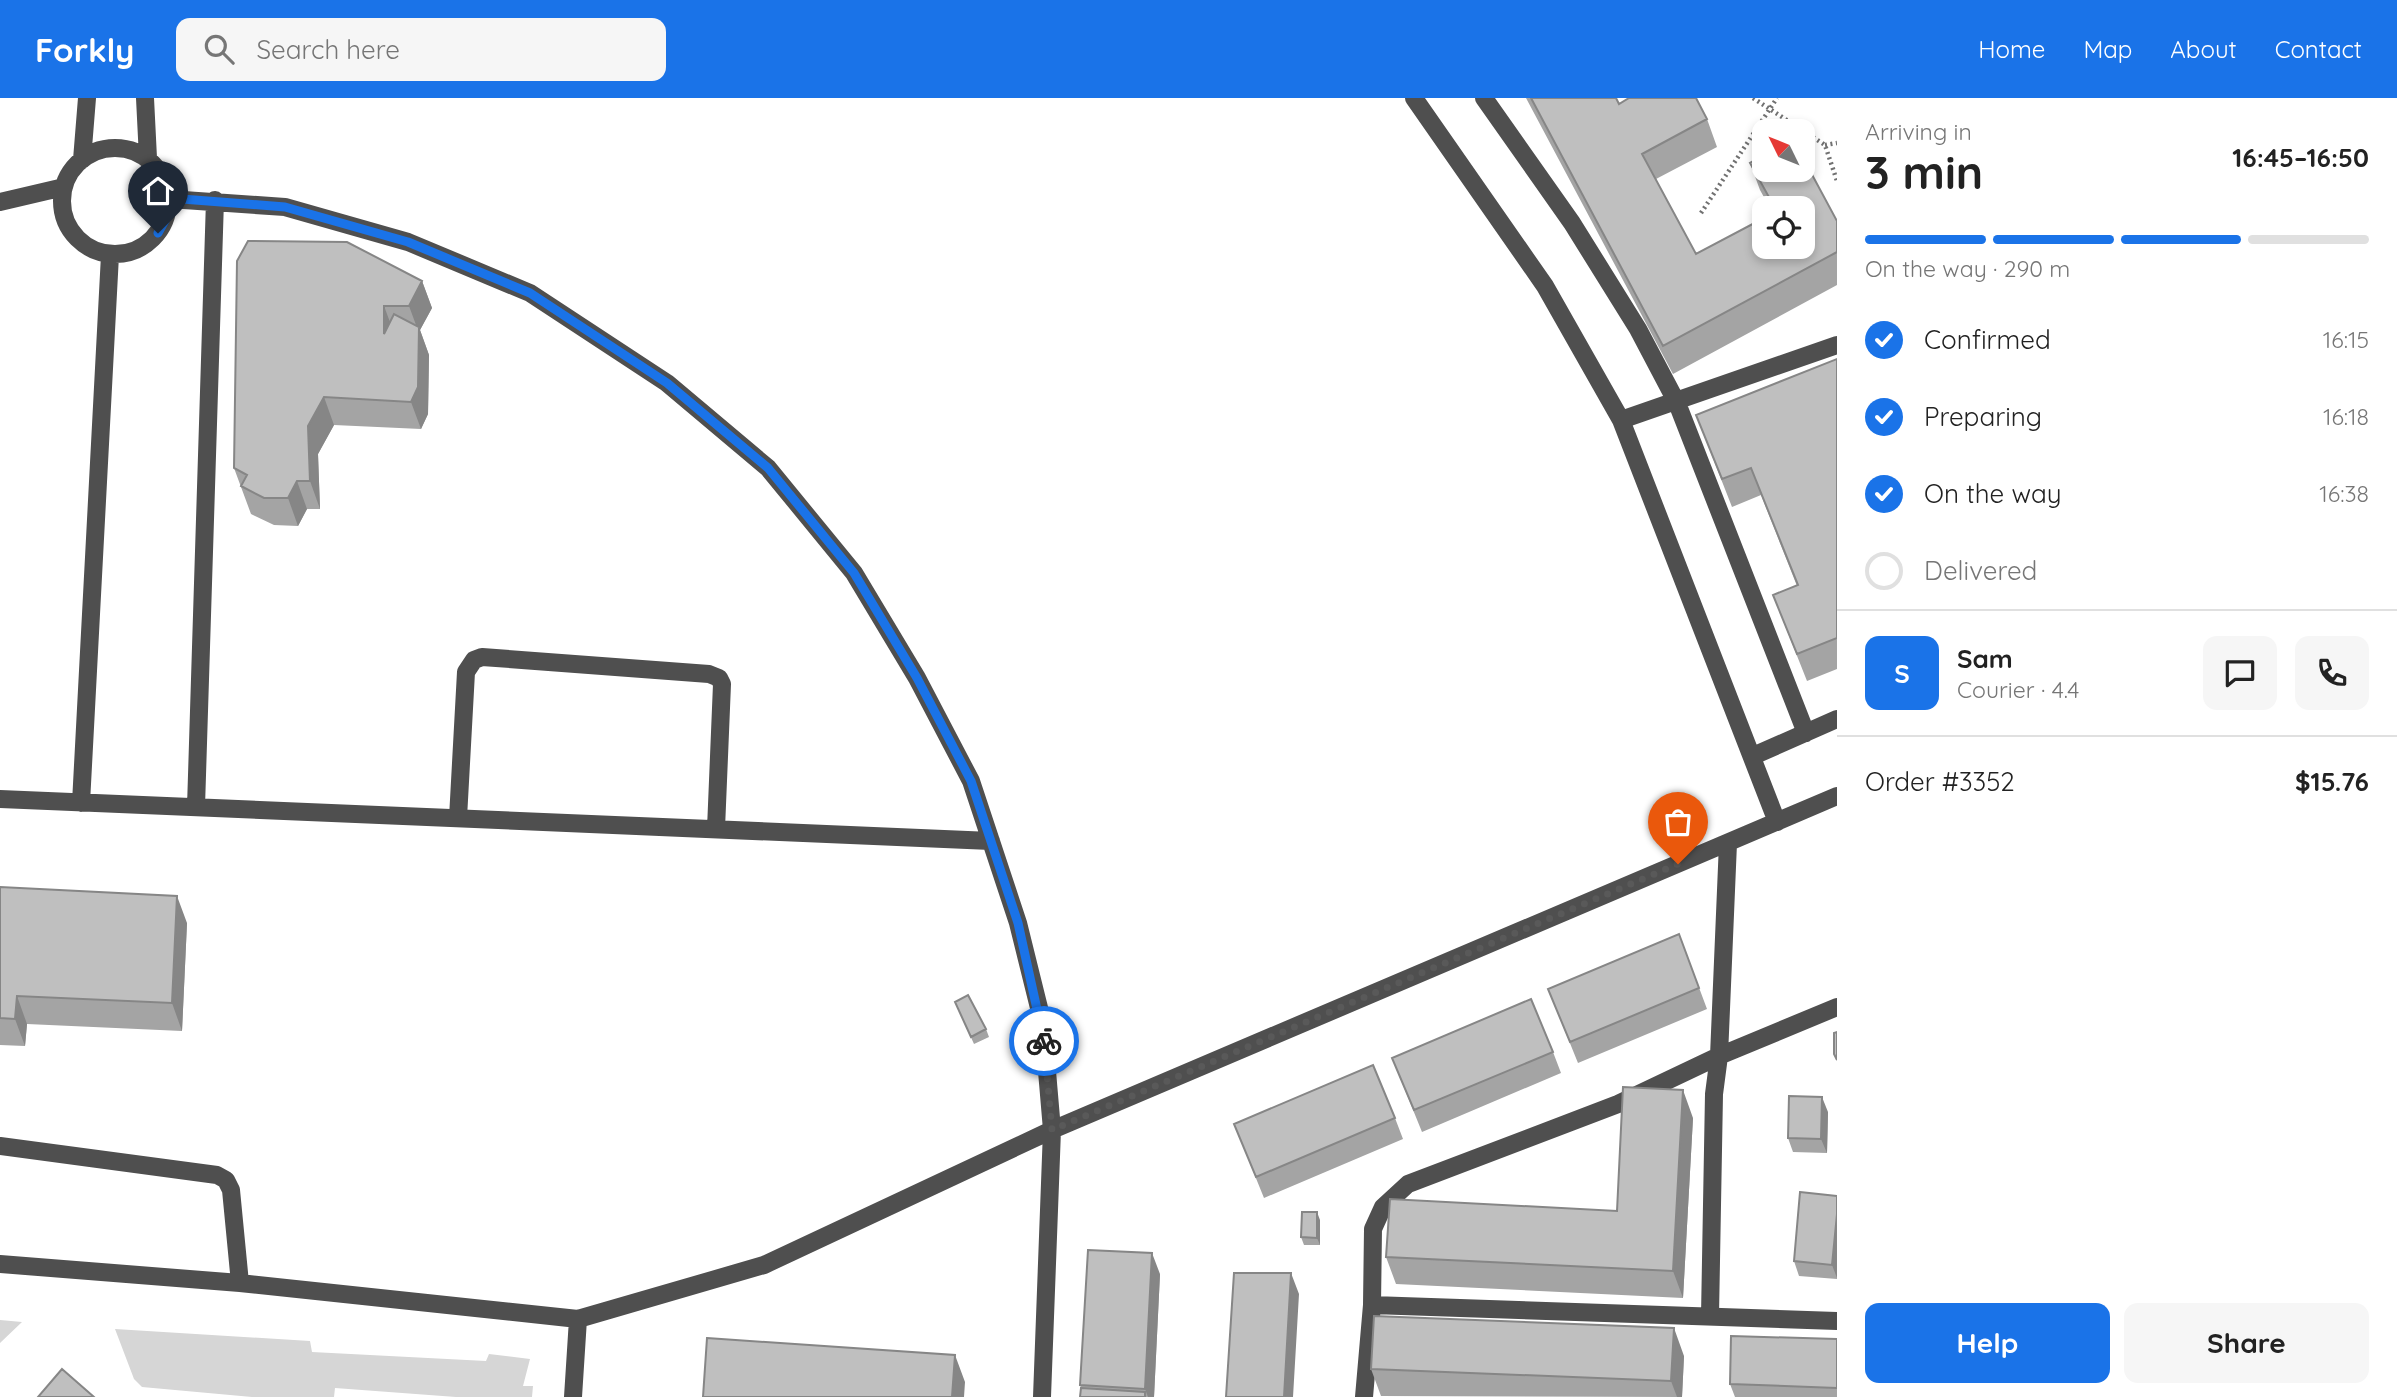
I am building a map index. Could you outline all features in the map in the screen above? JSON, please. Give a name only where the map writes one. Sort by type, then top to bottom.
[{"type":"street","points":[[82,160],[87,98]]},
{"type":"street","points":[[145,98],[148,159]]},
{"type":"street","points":[[1414,98],[1545,286],[1621,420],[1777,822]]},
{"type":"street","points":[[1484,98],[1572,223],[1638,330],[1676,402],[1806,733]]},
{"type":"street","points":[[84,129],[109,148]]},
{"type":"street","points":[[109,148],[131,150],[148,159],[158,169],[169,198],[167,217],[152,240],[128,254],[110,255],[92,250],[80,242],[68,227],[62,197],[72,170],[82,160],[109,148]]},
{"type":"street","points":[[0,202],[64,187]]},
{"type":"street","points":[[169,198],[285,207],[408,242],[530,293],[667,383],[768,468],[854,573],[917,678],[971,781],[1018,923],[1043,1024],[1052,1130],[1042,1397]]},
{"type":"street","points":[[196,807],[215,200]]},
{"type":"street","points":[[81,803],[110,255]]},
{"type":"street","points":[[1621,420],[1837,345]]},
{"type":"street","points":[[458,818],[466,672],[474,660],[482,657],[709,674],[719,678],[722,684],[716,829]]},
{"type":"street","points":[[1753,756],[1837,719]]},
{"type":"street","points":[[0,1264],[240,1283],[578,1318],[764,1265],[1052,1130],[1837,796]]},
{"type":"street","points":[[0,799],[991,841]]},
{"type":"street","points":[[1710,1316],[1714,1094],[1719,1056],[1728,843]]},
{"type":"street","points":[[1364,1397],[1372,1305],[1373,1229],[1383,1207],[1408,1184],[1618,1104],[1719,1056],[1837,1007]]},
{"type":"street","points":[[0,1146],[217,1175],[226,1180],[231,1190],[240,1283]]},
{"type":"street","points":[[1372,1305],[1837,1321]]},
{"type":"street","points":[[573,1397],[578,1318]]},
{"type":"path","points":[[1754,98],[1825,145],[1837,181]]},
{"type":"path","points":[[1700,213],[1777,98]]},
{"type":"path","points":[[1825,145],[1837,143]]},
{"type":"shaded area","points":[[0,1320],[22,1322],[0,1343]]},
{"type":"shaded area","points":[[115,1329],[310,1341],[312,1352],[486,1361],[489,1354],[530,1359],[523,1386],[533,1386],[532,1397],[456,1397],[335,1388],[334,1397],[252,1397],[142,1387],[134,1379]]},
{"type":"building","points":[[1531,98],[1616,98],[1619,104],[1629,98],[1696,98],[1707,119],[1642,154],[1696,254],[1752,224],[1752,259],[1815,259],[1815,196],[1768,196],[1761,182],[1815,180],[1837,221],[1837,252],[1663,346]]},
{"type":"building","points":[[248,241],[347,242],[422,281],[409,306],[384,306],[384,334],[394,314],[419,327],[418,387],[411,402],[324,397],[308,426],[310,481],[297,481],[288,498],[264,498],[241,486],[247,475],[234,468],[237,261]]},
{"type":"building","points":[[1837,359],[1837,638],[1797,654],[1773,595],[1798,585],[1751,468],[1722,479],[1696,415]]},
{"type":"building","points":[[0,887],[177,896],[172,1003],[17,996],[15,1019],[0,1018]]},
{"type":"building","points":[[1679,934],[1699,988],[1570,1042],[1548,989]]},
{"type":"building","points":[[968,995],[986,1029],[971,1037],[955,1002]]},
{"type":"building","points":[[1531,999],[1553,1052],[1414,1110],[1392,1058]]},
{"type":"building","points":[[1837,1032],[1837,1060],[1834,1054],[1834,1033]]},
{"type":"building","points":[[1373,1065],[1395,1118],[1256,1177],[1234,1124]]},
{"type":"building","points":[[1623,1087],[1683,1090],[1673,1271],[1386,1257],[1390,1199],[1617,1211]]},
{"type":"building","points":[[1789,1096],[1822,1097],[1821,1139],[1788,1138]]},
{"type":"building","points":[[1800,1192],[1837,1196],[1832,1265],[1794,1261]]},
{"type":"building","points":[[1302,1212],[1317,1212],[1317,1238],[1301,1237]]},
{"type":"building","points":[[1088,1250],[1152,1253],[1145,1389],[1080,1385]]},
{"type":"building","points":[[1234,1273],[1291,1273],[1284,1397],[1226,1397]]},
{"type":"building","points":[[1374,1316],[1674,1328],[1671,1381],[1371,1369]]},
{"type":"building","points":[[1731,1336],[1837,1339],[1837,1388],[1730,1384]]},
{"type":"building","points":[[707,1338],[955,1355],[952,1397],[703,1397]]},
{"type":"building","points":[[62,1369],[94,1397],[38,1397]]},
{"type":"building","points":[[1081,1388],[1145,1392],[1145,1397],[1080,1397]]},
{"type":"way so far","points":[[1044,1041],[1052,1130],[1678,864]]},
{"type":"route","points":[[158,233],[167,217],[169,198],[285,207],[408,242],[530,293],[667,383],[768,468],[854,573],[917,678],[971,781],[1018,923],[1043,1024],[1044,1041]]}]
